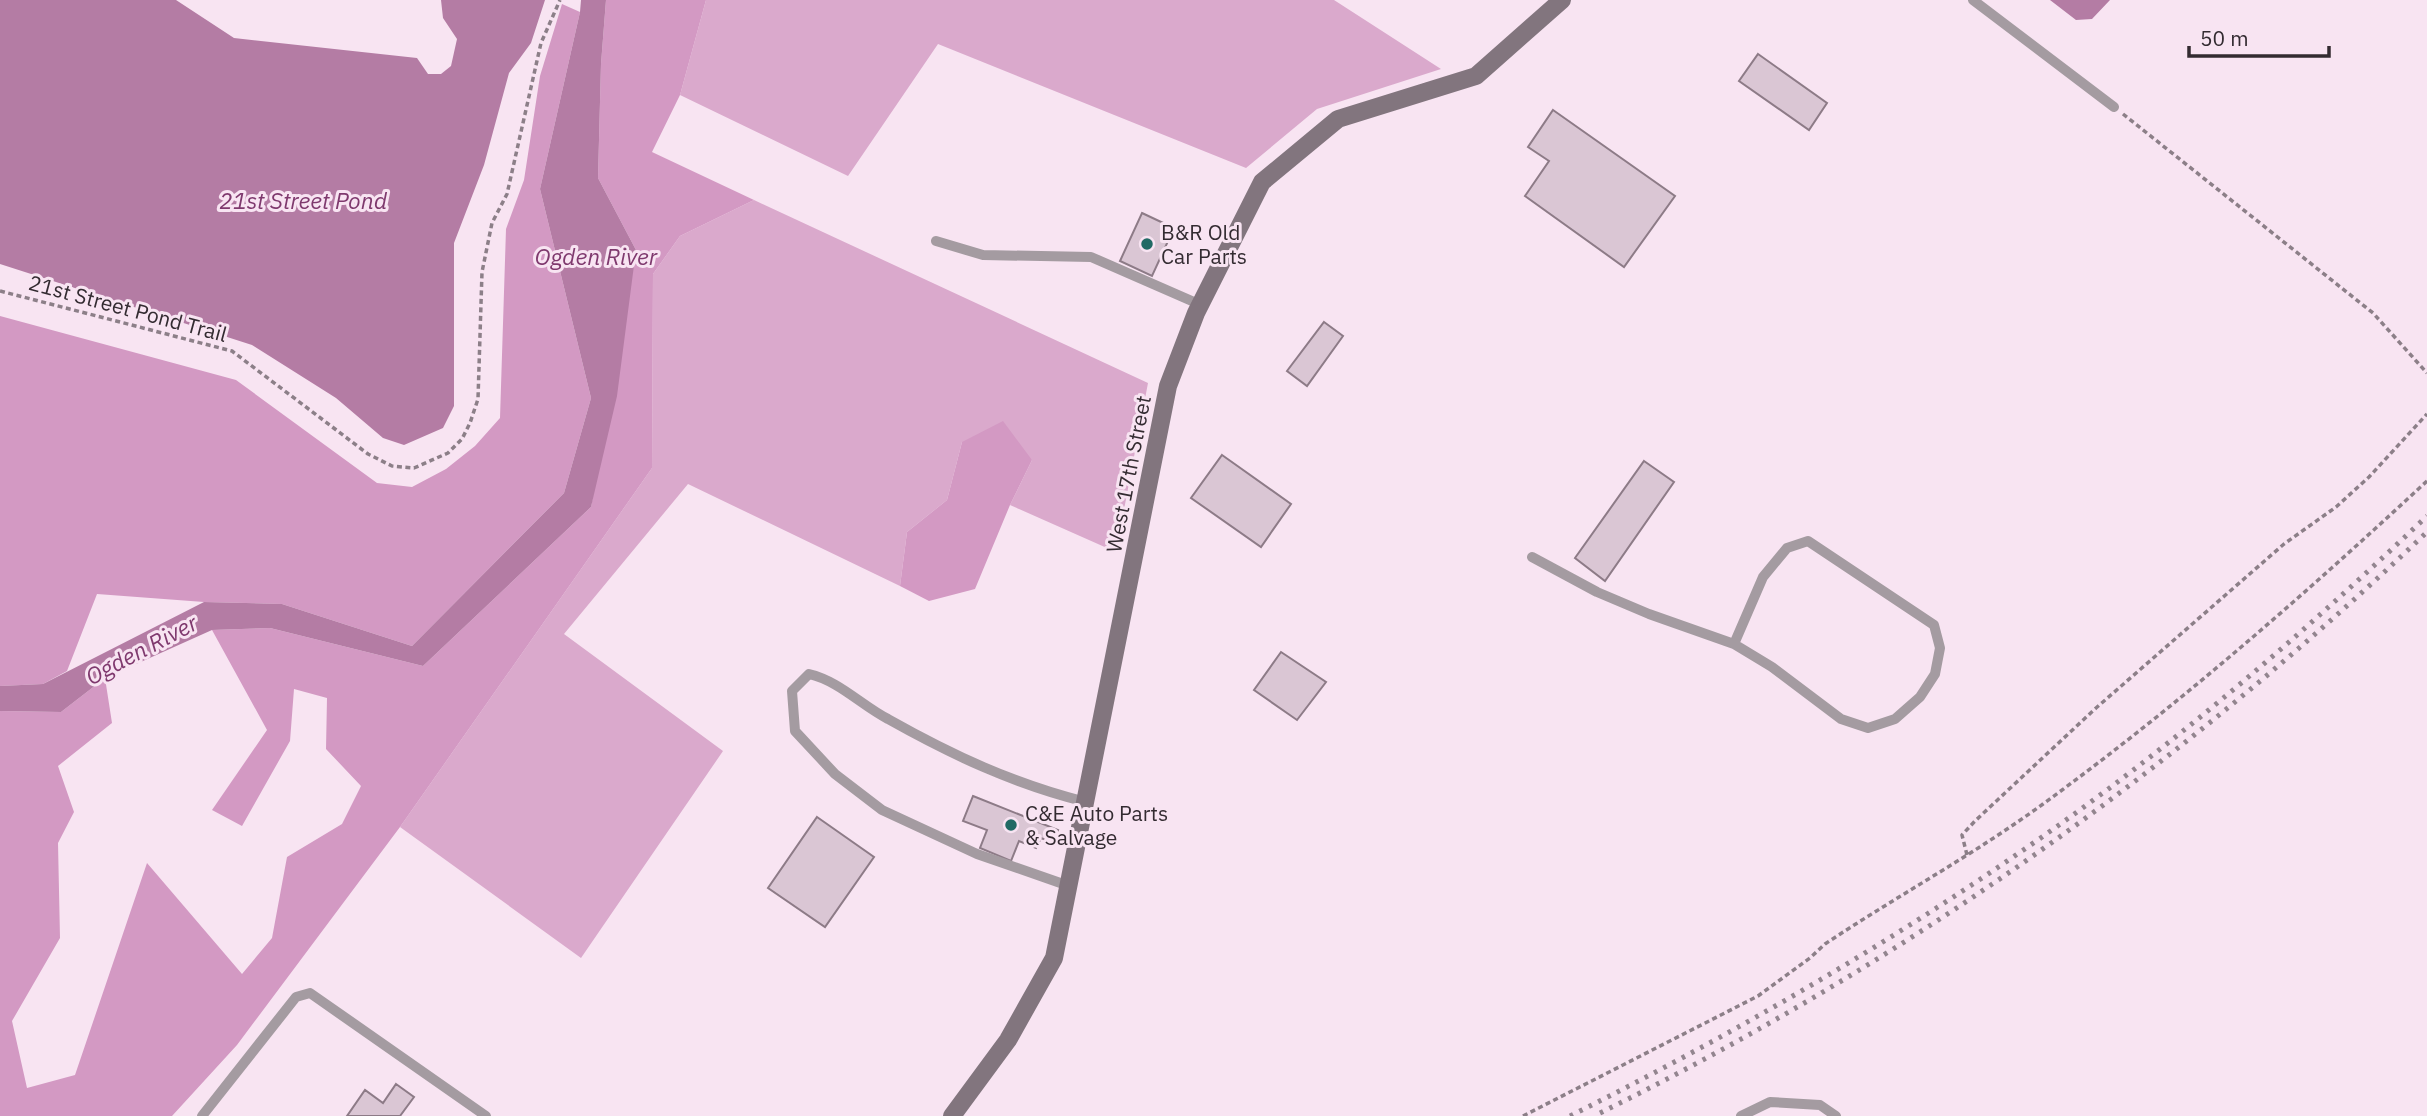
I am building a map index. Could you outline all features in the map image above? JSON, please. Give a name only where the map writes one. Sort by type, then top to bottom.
[{"type":"street","name":"West 17th Street","points":[[952,1116],[1008,1040],[1054,958],[1168,386],[1200,305],[1262,181],[1338,119],[1476,76],[1562,0]]},
{"type":"lane","points":[[1973,0],[2114,107]]},
{"type":"lane","points":[[936,240],[983,255],[1091,257],[1200,305]]},
{"type":"lane","points":[[1532,557],[1597,592],[1649,614],[1734,644],[1772,667],[1841,719],[1868,728],[1895,719],[1920,697],[1935,674],[1940,648],[1934,625],[1808,541],[1787,548],[1763,577],[1734,644]]},
{"type":"lane","points":[[1069,887],[977,854],[882,810],[835,774],[795,732],[792,691],[809,674],[826,678],[880,715],[937,746],[1006,778],[1086,802]]},
{"type":"lane","points":[[202,1116],[296,997],[310,993],[486,1116]]},
{"type":"lane","points":[[1741,1116],[1770,1102],[1820,1105],[1836,1116]]},
{"type":"path","name":"21st Street Pond Trail","points":[[0,291],[232,351],[368,453],[392,466],[414,468],[434,461],[448,453],[462,439],[478,399],[482,272],[492,223],[507,194],[541,43],[560,0]]},
{"type":"path","points":[[2114,107],[2373,313],[2427,373]]},
{"type":"path","points":[[1968,856],[1962,835],[1975,821],[2096,709],[2284,544],[2336,507],[2370,477],[2427,414]]},
{"type":"path","points":[[1523,1116],[1758,996],[1825,944],[1968,856],[2043,804],[2244,647],[2427,481]]},
{"type":"shaded area","points":[[606,0],[706,0],[680,95],[652,152],[754,200],[680,236],[653,274],[652,468],[400,827],[237,1045],[172,1116],[0,1116],[0,711],[61,712],[105,678],[112,723],[58,766],[74,812],[58,843],[60,938],[12,1021],[27,1088],[75,1075],[147,863],[242,974],[272,938],[287,857],[342,824],[361,786],[326,749],[327,698],[294,689],[290,741],[242,826],[212,810],[267,730],[212,630],[270,628],[423,666],[591,507],[636,250],[598,178],[601,64]]},
{"type":"shaded area","points":[[706,0],[1334,0],[1441,69],[1317,109],[1246,168],[938,44],[848,176],[680,95]]},
{"type":"shaded area","points":[[562,4],[580,12],[540,189],[591,398],[564,493],[412,646],[282,604],[204,602],[97,594],[67,671],[43,684],[0,686],[0,316],[236,380],[377,483],[412,487],[446,469],[475,446],[500,418],[506,229],[524,180],[540,76]]},
{"type":"shaded area","points":[[754,200],[1148,383],[1116,552],[1010,505],[1032,460],[962,442],[947,500],[907,532],[900,586],[688,484],[564,634],[723,751],[581,958],[400,827],[652,468],[653,274],[680,236]]},
{"type":"shaded area","points":[[1003,421],[1032,460],[975,589],[929,601],[900,586],[907,532],[947,500],[962,442]]},
{"type":"water","name":"21st Street Pond","points":[[0,0],[176,0],[234,38],[417,58],[428,74],[441,74],[451,66],[457,39],[443,18],[441,0],[545,0],[531,43],[509,73],[484,165],[454,243],[454,406],[443,428],[404,445],[383,438],[336,398],[252,345],[0,264]]},
{"type":"water","name":"Ogden River","points":[[581,0],[606,0],[601,64],[598,178],[636,250],[617,396],[591,507],[423,666],[270,628],[212,630],[105,678],[61,712],[0,711],[0,686],[43,684],[204,602],[282,604],[412,646],[564,493],[591,398],[540,189]]},
{"type":"water","points":[[2050,0],[2110,0],[2092,19],[2076,20]]},
{"type":"building","points":[[1758,54],[1827,103],[1809,130],[1739,81]]},
{"type":"building","points":[[1553,110],[1675,196],[1624,267],[1525,196],[1549,161],[1528,147]]},
{"type":"building","name":"B&R Old Car Parts","points":[[1142,213],[1174,228],[1152,276],[1120,261]]},
{"type":"building","points":[[1324,322],[1343,336],[1307,386],[1287,371]]},
{"type":"building","points":[[1222,455],[1291,504],[1261,547],[1191,498]]},
{"type":"building","points":[[1644,461],[1674,482],[1605,581],[1575,558]]},
{"type":"building","points":[[1281,652],[1326,682],[1297,720],[1254,690]]},
{"type":"building","name":"C&E Auto Parts & Salvage","points":[[973,796],[1058,830],[1053,843],[1041,838],[1036,848],[1019,841],[1011,861],[980,848],[987,830],[963,821]]},
{"type":"building","points":[[817,817],[874,857],[825,927],[768,888]]},
{"type":"building","points":[[396,1084],[414,1097],[400,1116],[347,1116],[365,1090],[383,1103]]},
{"type":"railway","points":[[1570,1116],[1692,1053],[1811,985],[1928,913],[2042,837],[2143,763],[2241,684],[2427,516]]},
{"type":"railway","points":[[1600,1113],[1824,992],[1931,925],[2036,854],[2237,701],[2427,532]]},
{"type":"place","name":"B&R Old Car Parts","points":[[1147,244]]},
{"type":"place","name":"C&E Auto Parts & Salvage","points":[[1011,825]]}]
